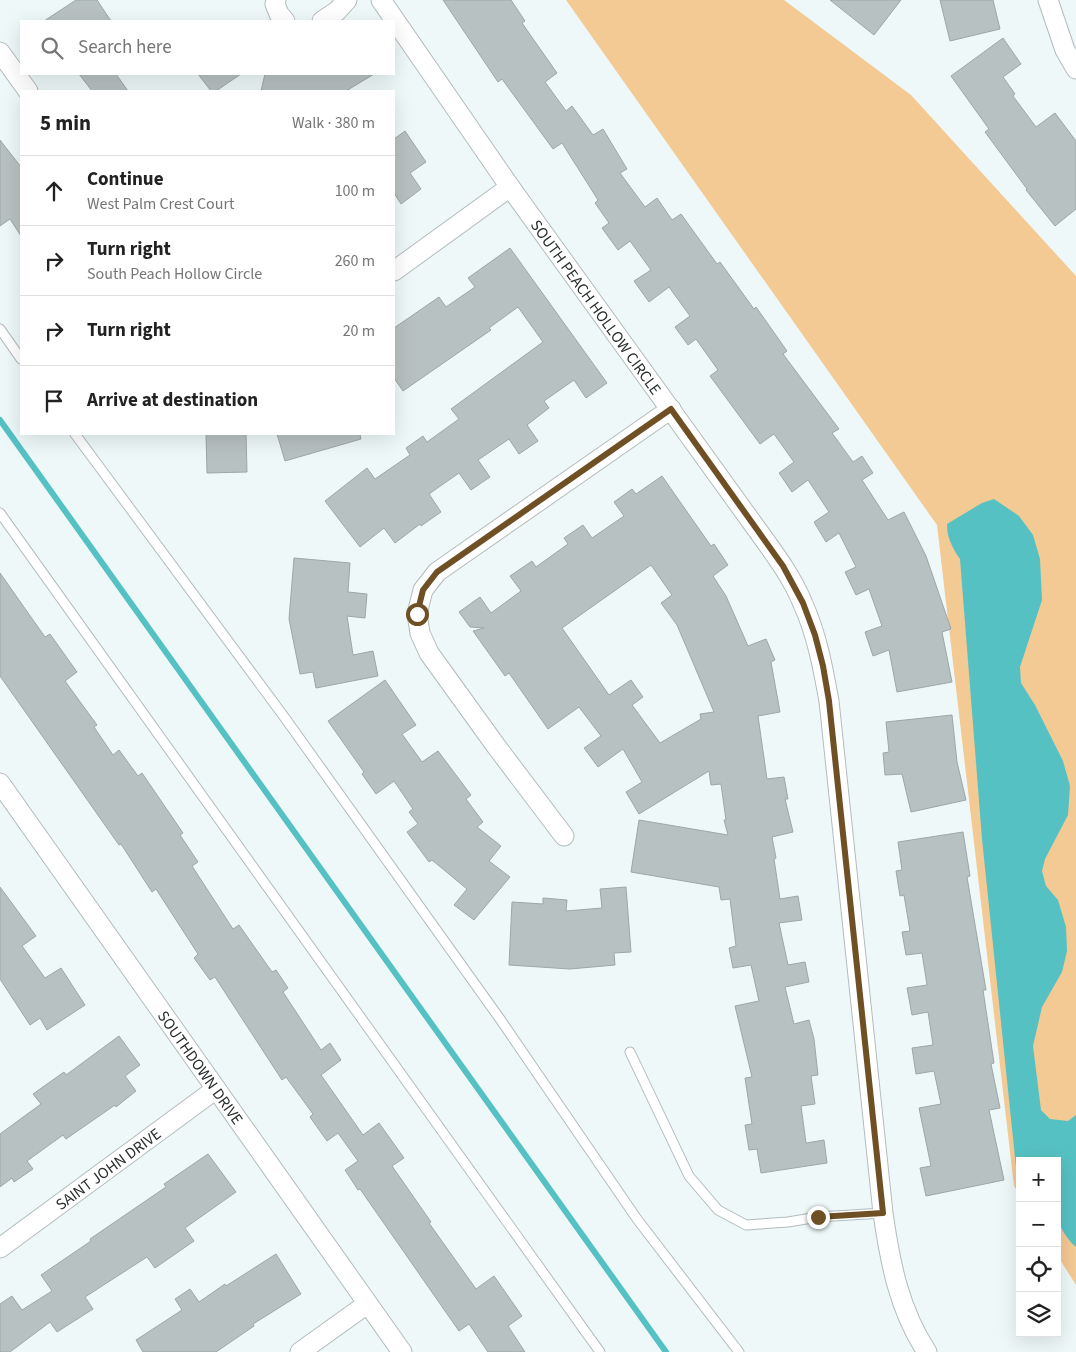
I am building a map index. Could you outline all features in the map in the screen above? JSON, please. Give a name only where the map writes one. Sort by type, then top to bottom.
[{"type":"street","points":[[276,0],[275,4],[279,14],[284,20]]},
{"type":"street","points":[[324,20],[337,11],[347,0]]},
{"type":"street","name":"SOUTH PEACH HOLLOW CIRCLE","points":[[381,0],[395,20]]},
{"type":"street","points":[[1048,0],[1065,50],[1076,69]]},
{"type":"street","name":"SOUTH PEACH HOLLOW CIRCLE","points":[[395,20],[510,187],[783,566],[803,603],[817,642],[828,692],[883,1213],[894,1279],[906,1312],[927,1352]]},
{"type":"street","points":[[0,52],[27,90]]},
{"type":"street","points":[[395,270],[510,187]]},
{"type":"street","points":[[564,836],[429,653],[420,633],[417,614],[423,590],[437,572],[671,409]]},
{"type":"street","name":"SOUTHDOWN DRIVE","points":[[0,783],[402,1352]]},
{"type":"street","name":"SAINT JOHN DRIVE","points":[[0,1248],[216,1089]]},
{"type":"street","points":[[300,1352],[367,1304]]},
{"type":"lane","points":[[0,329],[20,358]]},
{"type":"lane","points":[[76,435],[285,718],[500,1019],[636,1218],[739,1352]]},
{"type":"lane","points":[[0,513],[600,1352]]},
{"type":"lane","points":[[630,1052],[689,1176],[718,1210],[746,1225],[788,1222],[818,1217],[883,1213]]},
{"type":"shaded area","points":[[566,0],[784,0],[911,95],[1076,276],[1076,1285],[1061,1261],[1061,1157],[1016,1157],[1016,1189],[1014,1186],[937,525]]},
{"type":"water","points":[[994,499],[1019,516],[1033,535],[1040,559],[1042,600],[1020,667],[1021,683],[1035,705],[1063,761],[1070,786],[1068,815],[1045,859],[1042,871],[1046,886],[1058,900],[1066,927],[1067,951],[1062,972],[1042,1007],[1033,1046],[1041,1110],[1050,1119],[1068,1121],[1076,1115],[1076,1247],[1061,1227],[1061,1157],[1016,1157],[1016,1167],[982,839],[960,559],[948,534],[947,524],[982,503]]},
{"type":"building","points":[[76,0],[97,0],[110,20],[46,20]]},
{"type":"building","points":[[443,0],[511,0],[525,21],[522,23],[557,73],[545,82],[566,111],[572,106],[593,135],[603,129],[627,169],[620,173],[645,207],[657,198],[672,220],[681,214],[717,264],[720,262],[754,309],[756,307],[787,351],[783,354],[839,429],[832,433],[853,462],[862,456],[873,473],[862,480],[888,520],[904,512],[926,556],[951,629],[942,632],[952,682],[897,692],[889,650],[873,656],[865,632],[882,626],[869,589],[856,595],[845,572],[856,567],[839,533],[826,542],[814,522],[829,512],[808,480],[792,492],[779,473],[794,462],[774,434],[760,444],[710,376],[718,370],[696,339],[688,345],[675,327],[690,316],[669,287],[649,302],[634,281],[651,270],[630,241],[618,250],[602,228],[609,223],[595,203],[598,200],[562,143],[553,149],[502,79],[498,82]]},
{"type":"building","points":[[830,0],[901,0],[874,35]]},
{"type":"building","points":[[940,0],[993,0],[1000,29],[950,41]]},
{"type":"building","points":[[1003,38],[1021,64],[1003,77],[1015,94],[1013,96],[1036,127],[1055,113],[1076,141],[1076,209],[1055,226],[1026,190],[985,132],[989,129],[951,76]]},
{"type":"building","points":[[80,75],[117,75],[127,90],[91,90]]},
{"type":"building","points":[[199,75],[240,75],[217,90],[210,90]]},
{"type":"building","points":[[265,75],[372,75],[348,90],[261,90]]},
{"type":"building","points":[[405,131],[426,162],[410,173],[421,189],[401,204],[395,195],[395,138]]},
{"type":"building","points":[[0,140],[20,166],[20,234],[10,219],[0,226]]},
{"type":"building","points":[[510,248],[607,383],[586,398],[574,380],[544,401],[549,408],[527,425],[538,441],[519,454],[509,439],[478,460],[490,477],[471,490],[459,473],[429,494],[441,512],[421,526],[420,524],[395,543],[384,528],[360,547],[325,501],[367,468],[375,479],[410,455],[406,448],[423,436],[427,442],[459,419],[451,409],[543,342],[518,307],[489,328],[491,330],[403,391],[395,379],[395,327],[439,297],[446,307],[475,287],[468,278]]},
{"type":"building","points":[[206,435],[246,435],[247,472],[207,473]]},
{"type":"building","points":[[277,435],[360,435],[361,439],[285,461]]},
{"type":"building","points":[[662,476],[711,546],[714,544],[728,565],[713,576],[726,596],[748,646],[766,639],[775,660],[771,662],[780,712],[758,716],[767,779],[784,777],[788,799],[785,799],[793,832],[772,837],[780,899],[798,896],[802,920],[779,923],[788,965],[805,962],[809,982],[785,987],[794,1024],[809,1020],[814,1039],[818,1075],[811,1076],[815,1104],[801,1106],[806,1143],[824,1140],[827,1163],[761,1173],[757,1149],[749,1150],[745,1125],[752,1124],[745,1078],[752,1077],[735,1006],[759,1001],[751,965],[733,968],[729,948],[736,946],[730,899],[721,900],[719,887],[631,872],[639,820],[728,835],[724,820],[726,820],[721,784],[711,785],[709,771],[639,814],[626,792],[642,782],[623,749],[598,767],[584,748],[601,736],[579,707],[548,729],[509,673],[505,676],[473,631],[484,628],[470,627],[459,612],[480,597],[491,613],[521,591],[510,576],[532,561],[536,567],[568,544],[564,538],[583,525],[592,538],[624,516],[614,502],[632,489],[636,494]],"holes":[[[651,565],[672,595],[661,603],[677,625],[714,712],[700,714],[701,719],[660,743],[632,705],[643,697],[631,680],[609,695],[562,628]]]},
{"type":"building","points":[[294,558],[350,563],[348,592],[367,594],[365,618],[347,616],[353,655],[373,651],[378,676],[316,688],[313,672],[300,674],[289,619]]},
{"type":"building","points":[[0,573],[45,637],[50,634],[77,672],[65,681],[97,725],[94,727],[113,755],[119,750],[138,776],[142,773],[183,833],[180,835],[198,862],[192,866],[233,929],[239,925],[272,972],[276,970],[288,988],[283,992],[321,1050],[330,1043],[341,1060],[321,1075],[363,1135],[379,1123],[404,1158],[392,1166],[431,1222],[429,1223],[476,1289],[494,1276],[522,1316],[508,1326],[525,1352],[488,1352],[469,1324],[459,1331],[345,1170],[358,1161],[338,1133],[327,1141],[310,1117],[313,1114],[286,1077],[282,1080],[215,977],[210,980],[194,958],[198,954],[156,889],[152,892],[121,844],[119,845],[0,676]]},
{"type":"building","points":[[385,680],[416,725],[402,734],[422,762],[438,751],[471,795],[466,799],[483,822],[477,827],[501,846],[489,861],[510,877],[474,920],[454,905],[467,889],[432,860],[429,862],[407,832],[418,824],[409,812],[413,809],[394,781],[376,794],[362,774],[364,772],[328,721]]},
{"type":"building","points":[[952,715],[957,762],[966,800],[911,812],[902,774],[885,775],[883,753],[889,752],[886,722]]},
{"type":"building","points":[[963,832],[970,876],[967,877],[986,990],[983,990],[994,1063],[991,1064],[1000,1108],[989,1110],[1004,1180],[926,1196],[920,1168],[931,1166],[919,1108],[941,1104],[934,1071],[916,1074],[912,1048],[933,1045],[928,1012],[912,1015],[907,988],[927,985],[922,953],[906,955],[902,932],[910,931],[904,895],[900,896],[896,871],[902,870],[898,842]]},
{"type":"building","points":[[0,887],[36,936],[22,946],[45,978],[61,968],[85,1005],[47,1030],[40,1018],[30,1025],[0,979]]},
{"type":"building","points":[[626,887],[631,952],[614,953],[615,965],[570,969],[509,965],[512,902],[543,904],[543,898],[567,900],[566,911],[602,908],[600,889]]},
{"type":"building","points":[[119,1036],[140,1065],[125,1076],[136,1091],[116,1107],[115,1105],[66,1139],[63,1135],[27,1161],[33,1169],[14,1182],[12,1178],[0,1187],[0,1134],[41,1104],[33,1094],[64,1072],[66,1075]]},
{"type":"building","points":[[208,1154],[236,1192],[185,1228],[194,1241],[155,1268],[147,1257],[85,1297],[93,1309],[57,1332],[50,1322],[10,1352],[0,1352],[0,1304],[12,1296],[22,1310],[52,1291],[41,1275],[166,1187],[164,1184]]},
{"type":"building","points":[[276,1254],[301,1294],[253,1324],[254,1326],[216,1352],[143,1352],[136,1340],[182,1310],[175,1299],[190,1289],[199,1302],[225,1284],[226,1286]]},
{"type":"waterway","points":[[0,420],[666,1352]]},
{"type":"route","points":[[417,614],[423,590],[437,572],[671,409],[762,534],[783,566],[803,603],[815,635],[823,666],[834,740],[883,1213],[818,1217]]}]
